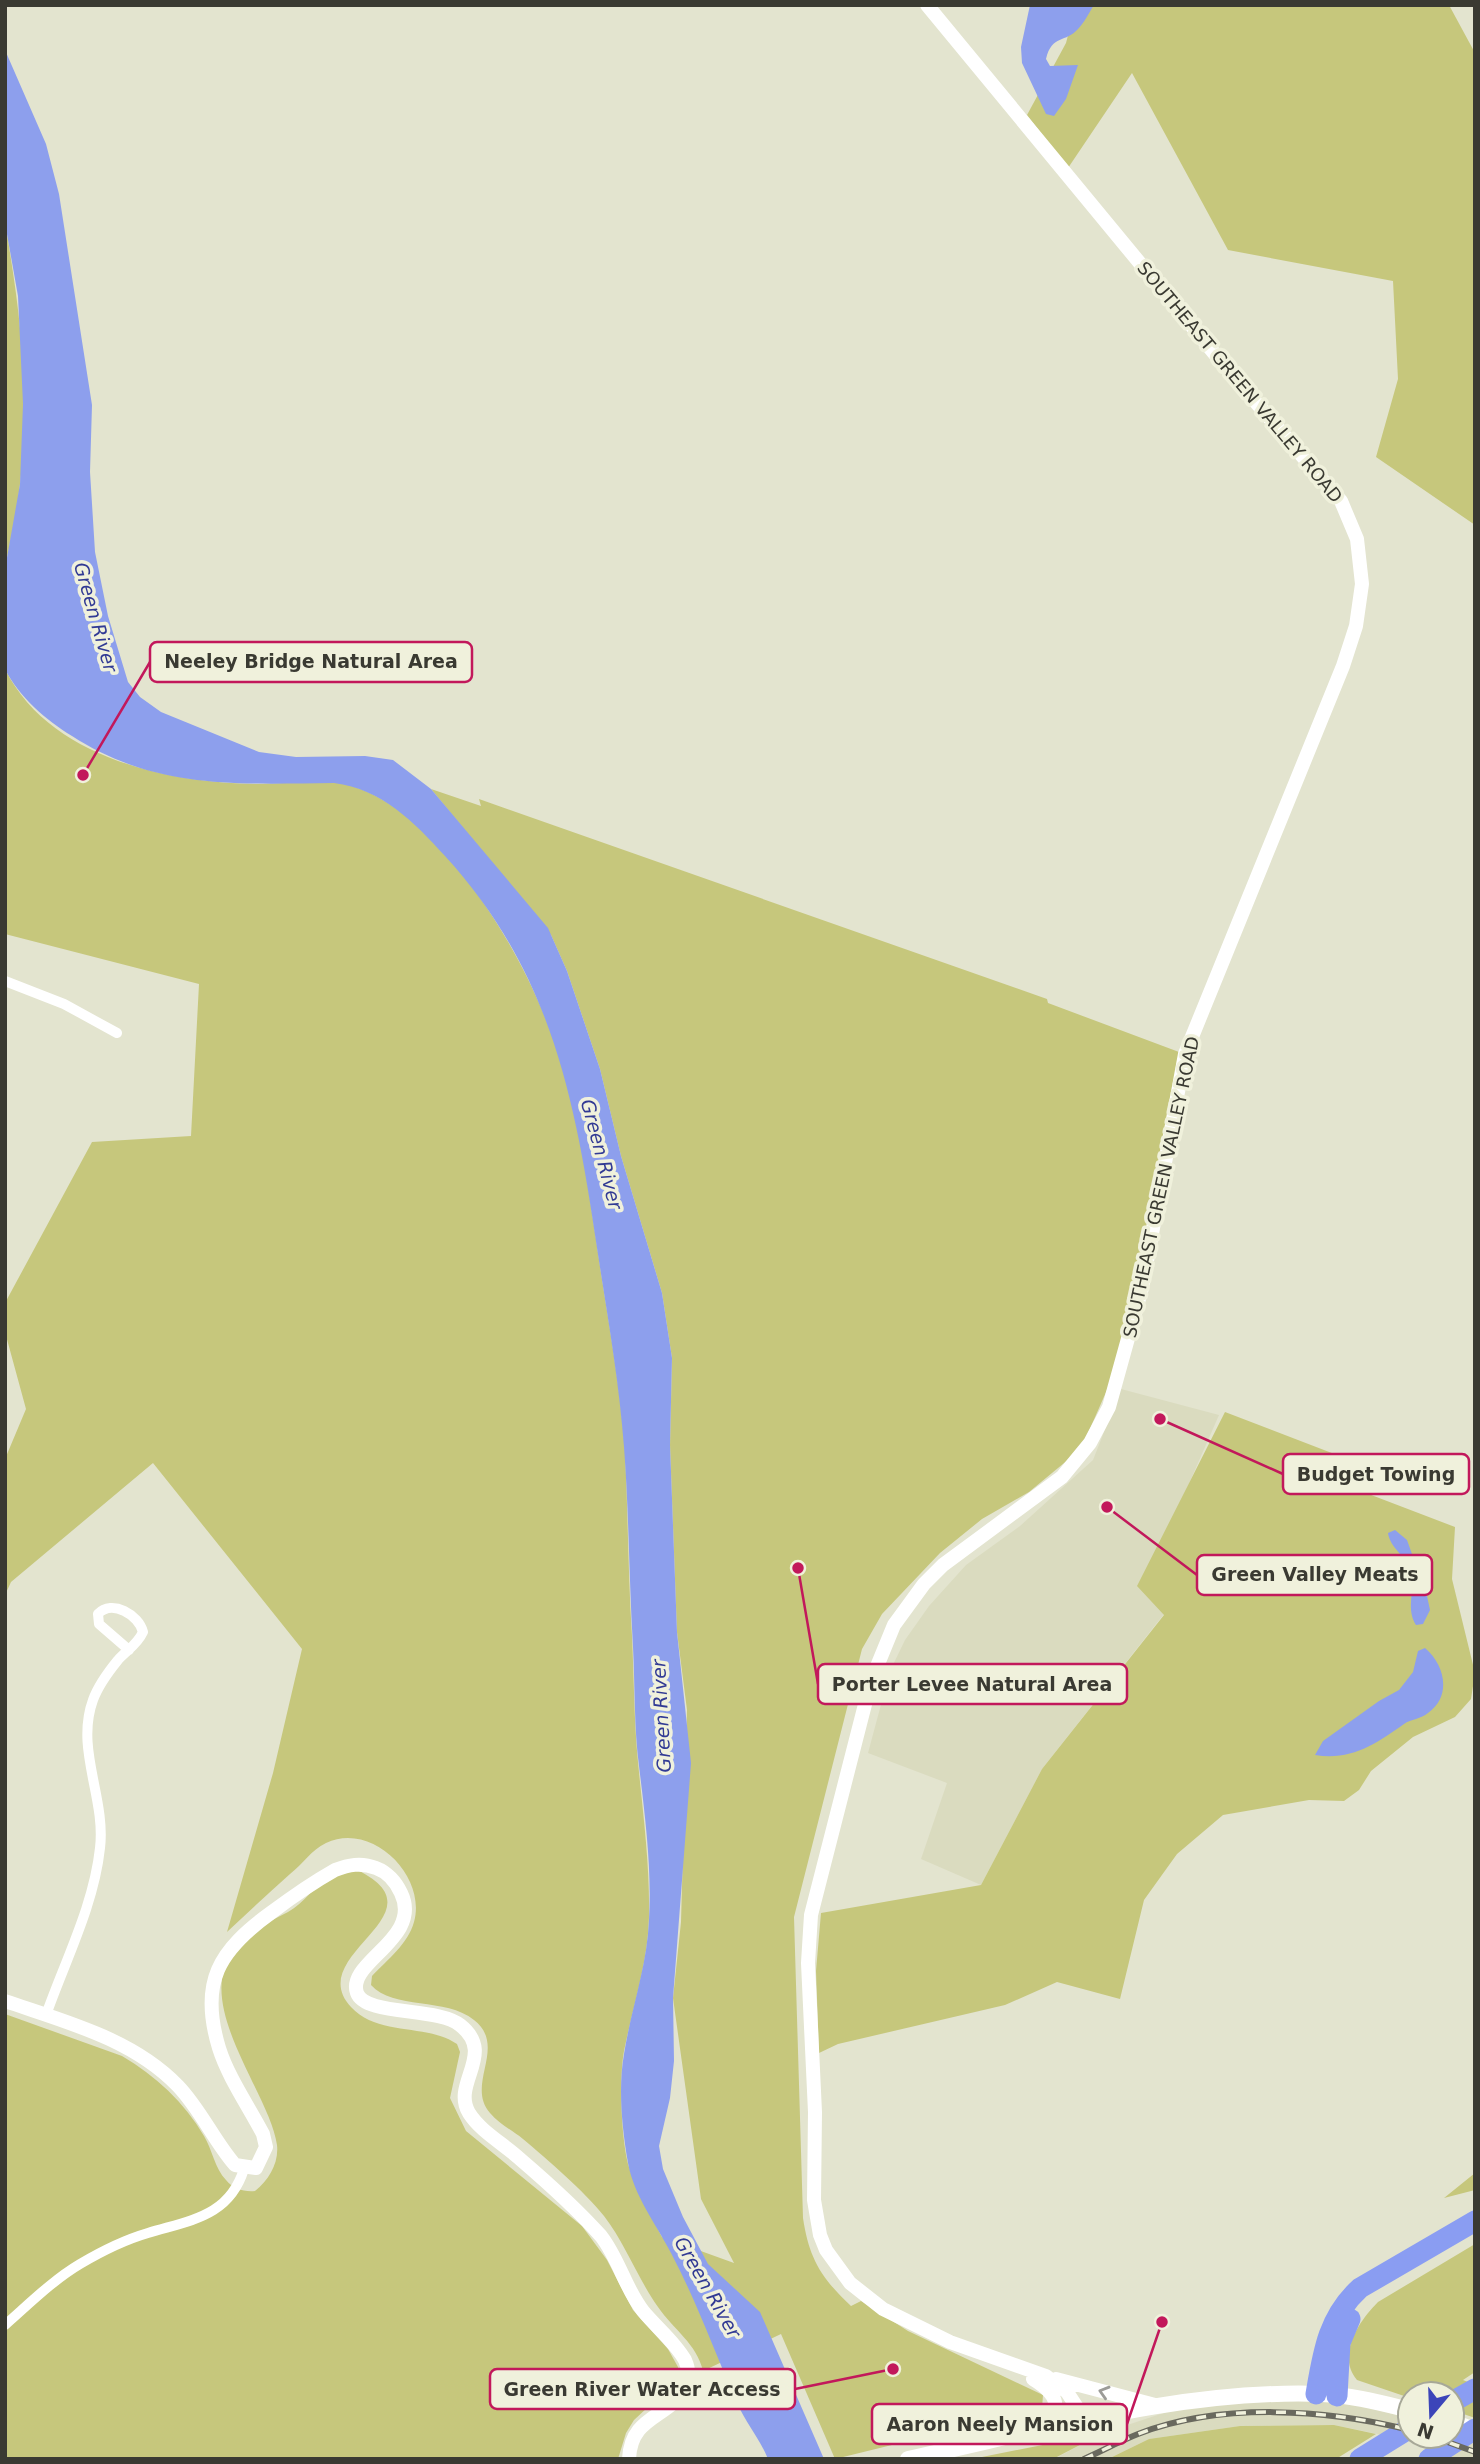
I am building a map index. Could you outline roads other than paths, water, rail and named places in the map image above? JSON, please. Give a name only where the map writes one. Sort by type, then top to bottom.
[{"type":"highway","points":[[1326,2395],[1329,2331],[1348,2300],[1360,2288],[1475,2221]]},
{"type":"highway","points":[[1326,2395],[1340,2343],[1356,2310],[1376,2292],[1475,2232]]},
{"type":"highway","points":[[1429,2459],[1475,2430]]},
{"type":"highway","points":[[1360,2459],[1396,2437]]},
{"type":"highway","points":[[1434,2459],[1475,2438]]},
{"type":"main road","points":[[908,2459],[1163,2406],[1252,2395],[1326,2395],[1396,2408]]},
{"type":"street","name":"SOUTHEAST GREEN VALLEY ROAD","points":[[927,5],[1235,379],[1336,494],[1357,539],[1362,584],[1356,626],[1343,666],[1185,1054],[1142,1288],[1109,1407],[1090,1443],[1062,1478],[943,1565],[907,1605],[894,1625],[871,1681],[817,1886],[808,1963],[815,2112],[814,2200],[820,2235],[837,2267],[864,2296],[924,2332],[1046,2376],[1067,2392],[1086,2421]]},
{"type":"street","points":[[5,981],[74,1008],[117,1033]]},
{"type":"street","points":[[46,2015],[94,1884],[101,1847],[102,1815],[87,1747],[87,1724],[93,1700],[103,1682],[141,1636],[139,1623],[126,1612],[114,1608],[103,1609],[98,1614],[99,1624],[129,1650]]},
{"type":"street","points":[[5,2001],[113,2040],[158,2067],[197,2108],[235,2165],[244,2169],[256,2168],[266,2147],[264,2134],[220,2050],[214,2027],[210,1996],[220,1962],[243,1933],[312,1883],[350,1864],[375,1867],[398,1887],[404,1899],[404,1912],[396,1936],[358,1976],[356,1992],[361,1999],[377,2006],[447,2017],[470,2034],[476,2059],[466,2091],[468,2111],[476,2122],[520,2159],[601,2236],[611,2248],[643,2311],[684,2358],[689,2369],[685,2387],[678,2397],[637,2430],[631,2440],[629,2459]]},
{"type":"street","points":[[5,2325],[77,2265],[120,2242],[192,2222],[216,2211],[230,2198],[244,2169]]},
{"type":"street","points":[[995,2358],[1048,2388],[1055,2399],[1052,2418],[1041,2431]]},
{"type":"street","points":[[1046,2376],[1137,2402],[1163,2406]]},
{"type":"water","points":[[1030,5],[1094,5],[1078,29],[1052,46],[1046,59],[1050,66],[1078,65],[1066,99],[1054,116],[1046,114],[1022,63],[1021,47]]},
{"type":"water","name":"Green River","points":[[5,50],[46,144],[59,194],[92,405],[90,472],[95,552],[108,616],[128,682],[140,697],[161,712],[259,752],[296,757],[365,756],[393,760],[431,789],[548,928],[567,971],[600,1069],[621,1156],[662,1293],[672,1358],[670,1445],[677,1632],[691,1763],[673,1998],[674,2061],[670,2098],[659,2146],[663,2169],[683,2217],[708,2264],[760,2312],[824,2459],[768,2459],[737,2403],[680,2271],[640,2198],[628,2163],[622,2108],[622,2067],[648,1937],[650,1881],[636,1736],[624,1447],[616,1372],[579,1140],[552,1039],[534,991],[510,945],[481,900],[433,843],[396,809],[367,792],[334,783],[231,783],[166,775],[135,766],[103,754],[53,723],[25,698],[5,669],[5,569],[20,484],[23,404],[18,296],[5,223]]},
{"type":"water","points":[[1395,1530],[1407,1540],[1427,1596],[1430,1610],[1423,1624],[1416,1625],[1413,1619],[1411,1571],[1389,1538],[1388,1533]]},
{"type":"water","points":[[1425,1648],[1437,1663],[1443,1680],[1443,1689],[1436,1706],[1425,1715],[1407,1722],[1362,1749],[1340,1756],[1315,1755],[1323,1741],[1399,1690],[1413,1672],[1418,1651]]},
{"type":"railway","points":[[1084,2459],[1131,2437],[1170,2424],[1238,2413],[1274,2412],[1344,2417],[1396,2427]]},
{"type":"railway","points":[[1466,2449],[1475,2452]]},
{"type":"place","name":"Neeley Bridge Natural Area","points":[[83,775]]},
{"type":"place","name":"Budget Towing","points":[[1160,1419]]},
{"type":"place","name":"Green Valley Meats","points":[[1107,1507]]},
{"type":"place","name":"Porter Levee Natural Area","points":[[798,1568]]},
{"type":"place","name":"Aaron Neely Mansion","points":[[1162,2322]]},
{"type":"place","name":"Green River Water Access","points":[[893,2369]]}]
